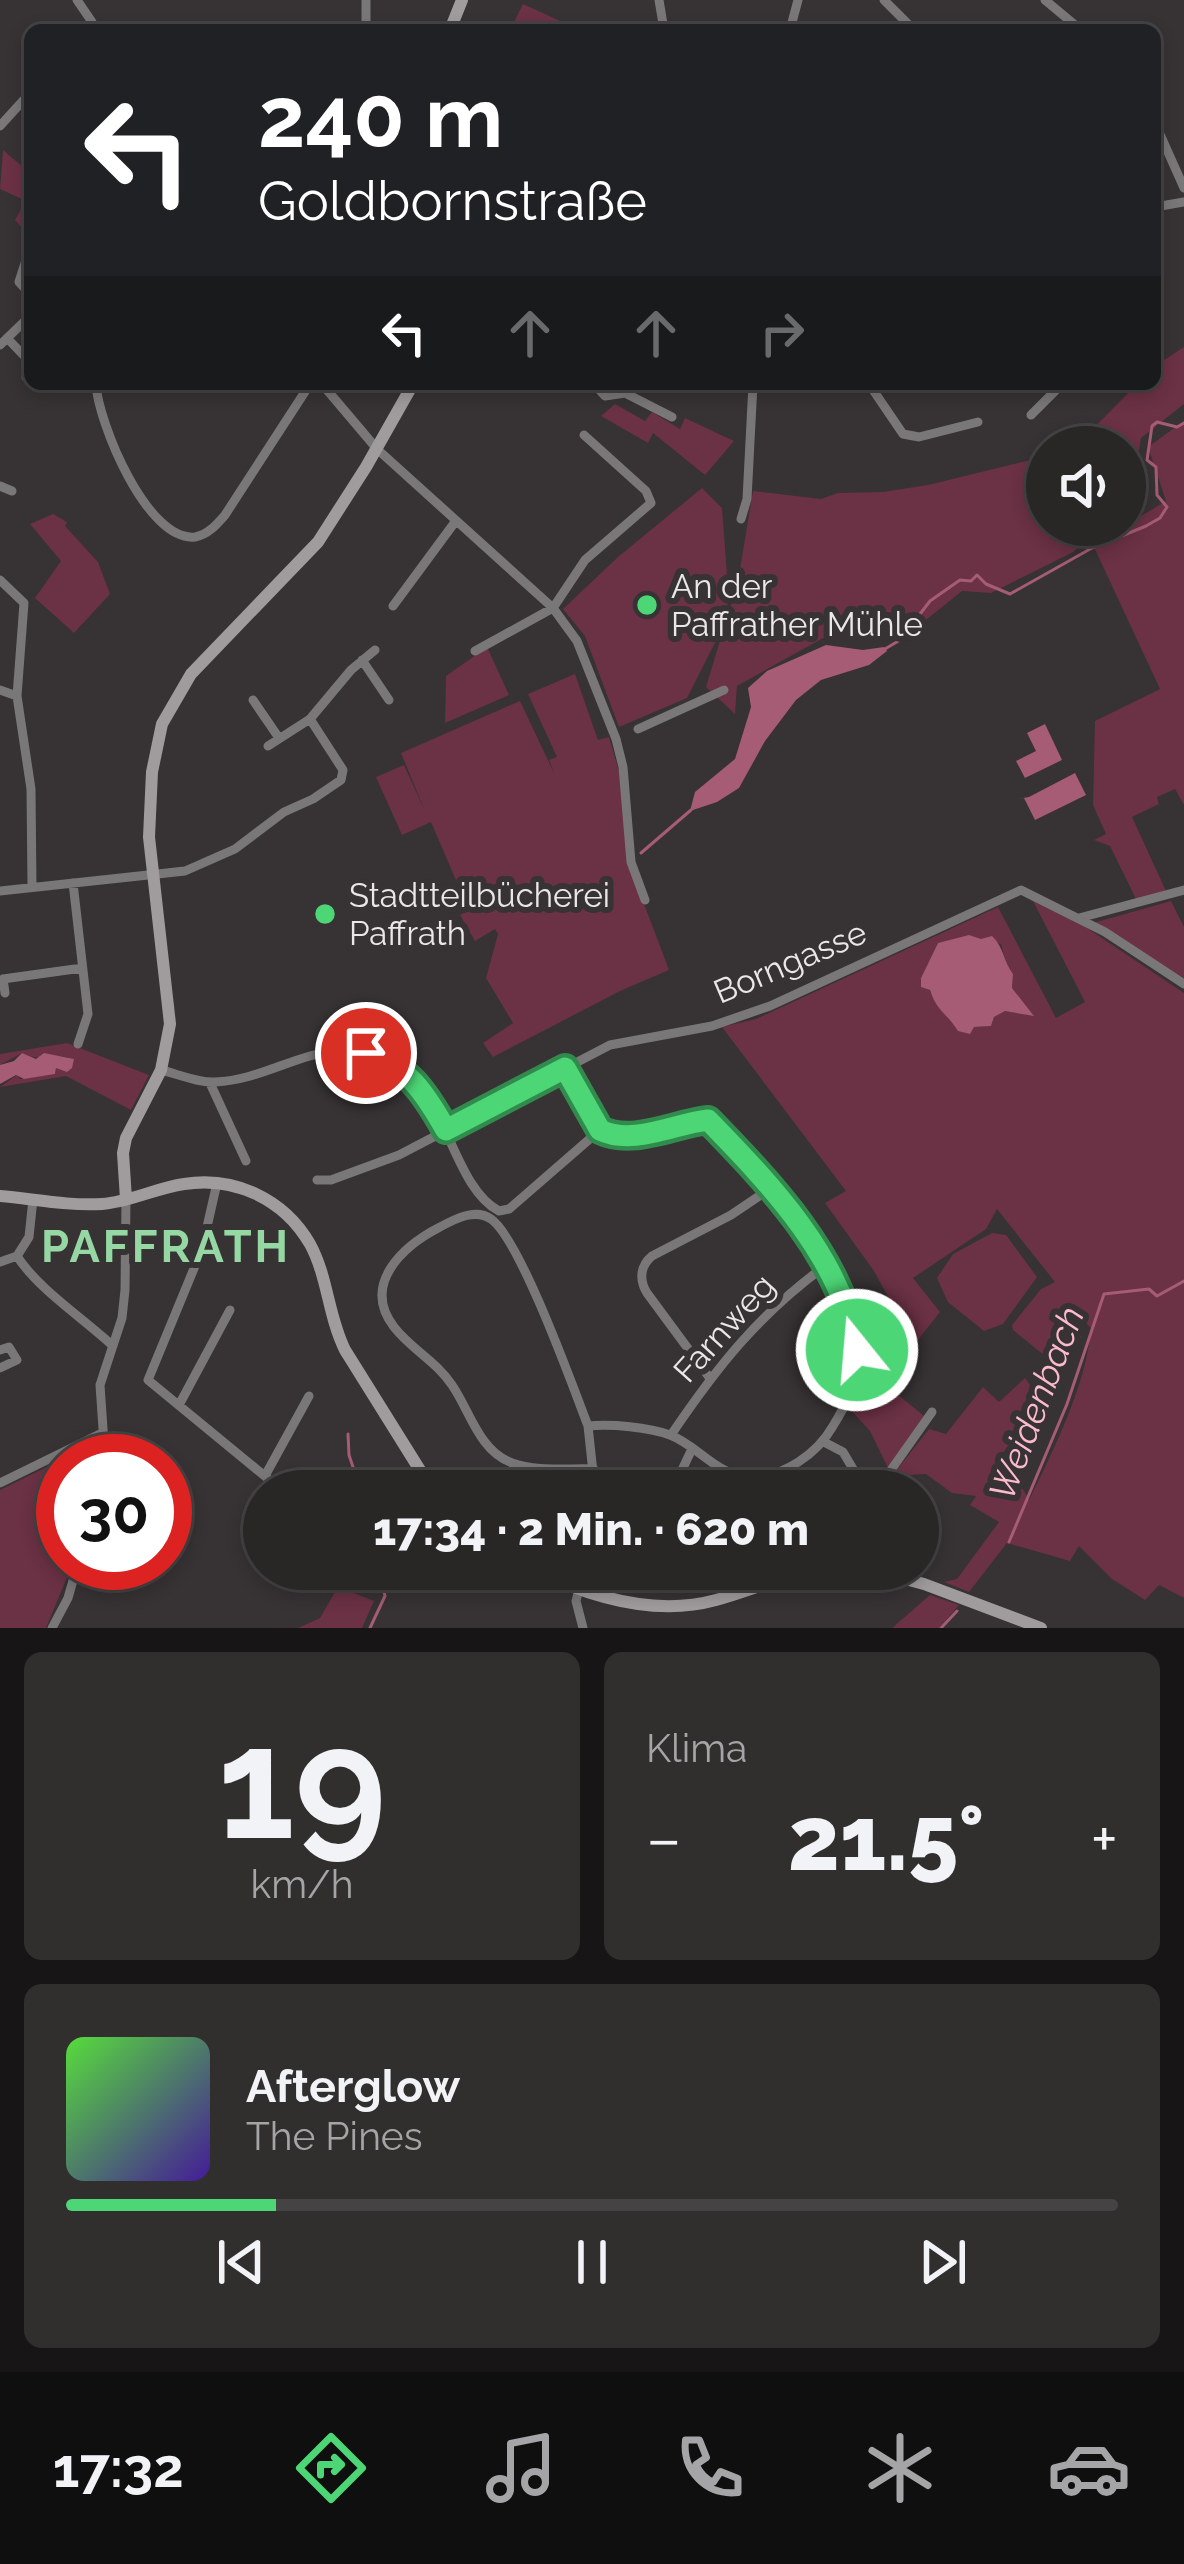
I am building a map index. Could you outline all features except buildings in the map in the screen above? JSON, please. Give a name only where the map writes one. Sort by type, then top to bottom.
[{"type":"main road","points":[[126,1199],[126,1138],[161,1070],[170,1024],[149,837],[152,772],[170,705],[191,674],[318,542],[410,390]]},
{"type":"main road","points":[[0,1196],[80,1204],[217,1183],[245,1189],[283,1210],[310,1244],[345,1350],[421,1470]]},
{"type":"main road","points":[[581,1590],[645,1605],[692,1605],[742,1590]]},
{"type":"main road","points":[[939,1590],[1041,1628]]},
{"type":"street","points":[[884,0],[908,24]]},
{"type":"street","points":[[1045,0],[1074,24]]},
{"type":"street","points":[[0,126],[24,100]]},
{"type":"street","points":[[1161,136],[1184,188]]},
{"type":"street","points":[[3,341],[24,364]]},
{"type":"street","points":[[97,390],[105,430],[121,465],[163,522],[193,537],[214,527],[245,490],[306,390]]},
{"type":"street","points":[[327,390],[377,448],[553,608],[577,640],[616,739],[623,766],[631,862],[645,900]]},
{"type":"street","points":[[600,390],[605,396],[625,393],[672,416]]},
{"type":"street","points":[[741,519],[747,500],[753,390]]},
{"type":"street","points":[[873,390],[903,434],[919,437],[978,422]]},
{"type":"street","points":[[1030,415],[1056,390]]},
{"type":"street","points":[[476,650],[553,608],[585,560],[650,503],[646,491],[584,434]]},
{"type":"street","points":[[0,486],[13,490]]},
{"type":"street","points":[[393,606],[455,522]]},
{"type":"street","points":[[0,580],[21,596],[25,611],[17,696],[31,789],[32,886]]},
{"type":"street","points":[[268,746],[310,718],[375,650]]},
{"type":"street","points":[[362,660],[388,700]]},
{"type":"street","points":[[0,689],[17,696]]},
{"type":"street","points":[[638,729],[724,690]]},
{"type":"street","points":[[253,700],[279,738]]},
{"type":"street","points":[[0,891],[185,871],[235,849],[284,812],[338,784],[343,770],[310,718]]},
{"type":"street","points":[[73,883],[88,1013],[78,1044]]},
{"type":"street","name":"Borngasse","points":[[317,1180],[331,1180],[399,1155],[610,1045],[712,1025],[770,1006],[1021,890],[1079,918]]},
{"type":"street","points":[[1079,918],[1184,890]]},
{"type":"street","points":[[1079,918],[1184,984]]},
{"type":"street","points":[[5,993],[3,979],[82,968]]},
{"type":"street","points":[[161,1070],[210,1083],[333,1050],[366,1053],[402,1069],[419,1084],[490,1213],[520,1264],[588,1426],[594,1469],[530,1467],[490,1451],[436,1363],[394,1327],[386,1313],[383,1280],[393,1259],[438,1228],[467,1215],[490,1213],[509,1209],[600,1130]]},
{"type":"street","points":[[565,1068],[600,1130],[627,1138],[708,1120],[771,1188],[825,1266],[845,1305],[857,1350],[851,1390],[824,1442],[782,1470]]},
{"type":"street","points":[[210,1083],[246,1161]]},
{"type":"street","points":[[217,1183],[202,1249],[148,1380],[261,1470]]},
{"type":"street","points":[[709,1377],[647,1293],[641,1280],[644,1265],[771,1188]]},
{"type":"street","points":[[0,1262],[17,1256],[29,1237],[33,1199]]},
{"type":"street","points":[[0,1483],[101,1433],[100,1385],[125,1290],[126,1199]]},
{"type":"street","points":[[17,1256],[28,1274],[113,1346]]},
{"type":"street","name":"Farnweg","points":[[671,1435],[709,1377],[762,1316],[825,1266]]},
{"type":"street","points":[[179,1405],[230,1310]]},
{"type":"street","points":[[0,1350],[8,1347],[17,1360],[0,1368]]},
{"type":"street","points":[[268,1470],[309,1396]]},
{"type":"street","points":[[895,1470],[932,1412]]},
{"type":"street","points":[[588,1426],[671,1435],[725,1470]]},
{"type":"street","points":[[824,1442],[843,1452],[854,1470]]},
{"type":"street","points":[[682,1470],[691,1451]]},
{"type":"street","points":[[52,1628],[71,1590]]},
{"type":"street","points":[[577,1590],[583,1628]]},
{"type":"shaded area","points":[[523,4],[567,24],[513,24]]},
{"type":"shaded area","points":[[3,150],[24,168],[24,200],[0,189]]},
{"type":"shaded area","points":[[24,204],[24,230],[15,220]]},
{"type":"shaded area","points":[[1184,347],[1184,404],[1146,434],[1146,426],[1096,426],[1131,390],[1161,390],[1161,362]]},
{"type":"shaded area","points":[[615,404],[645,421],[652,412],[680,429],[685,418],[734,441],[705,475],[653,433],[648,443],[601,416]]},
{"type":"shaded area","points":[[1184,421],[1184,805],[1175,789],[1157,797],[1159,804],[1132,817],[1166,891],[1136,899],[1110,846],[1094,840],[1106,834],[1093,805],[1095,721],[1160,689],[1093,546],[1146,546],[1146,513],[1166,501],[1148,447]]},
{"type":"shaded area","points":[[1026,461],[1026,546],[1080,546],[991,593],[962,591],[911,632],[891,638],[825,637],[737,686],[735,714],[706,687],[738,581],[753,491],[821,499],[838,493],[928,485]]},
{"type":"shaded area","name":"An der Paffrather Mühle","points":[[702,488],[722,508],[729,601],[721,631],[687,698],[619,727],[585,636],[563,609]]},
{"type":"shaded area","points":[[53,514],[67,522],[65,526],[98,562],[110,594],[74,633],[35,598],[61,561],[30,524]]},
{"type":"shaded area","points":[[826,645],[863,650],[884,647],[887,651],[869,665],[821,680],[796,700],[765,741],[739,788],[690,811],[695,792],[735,759],[751,707],[748,688],[767,671]]},
{"type":"shaded area","points":[[487,647],[509,695],[445,723],[446,676]]},
{"type":"shaded area","points":[[575,674],[598,740],[609,737],[621,778],[629,864],[669,970],[493,1057],[483,1043],[513,1023],[486,978],[498,934],[495,929],[475,941],[460,915],[479,904],[487,915],[481,902],[467,906],[431,822],[402,835],[376,777],[404,765],[425,811],[401,753],[520,701],[555,775],[549,760],[557,757],[528,694]]},
{"type":"shaded area","points":[[1045,724],[1062,760],[1025,778],[1016,761],[1036,751],[1027,733]]},
{"type":"shaded area","points":[[1075,773],[1086,795],[1035,820],[1024,798],[1017,799],[1029,797]]},
{"type":"shaded area","points":[[1033,901],[1084,926],[1184,993],[1184,1598],[1159,1585],[1145,1600],[1112,1579],[1079,1546],[1070,1561],[1007,1543],[969,1592],[944,1582],[957,1579],[999,1522],[970,1505],[976,1496],[952,1493],[939,1484],[939,1470],[897,1470],[929,1429],[946,1434],[983,1387],[999,1402],[1025,1378],[1034,1390],[1025,1441],[1005,1453],[997,1466],[1019,1482],[1029,1500],[1076,1395],[1091,1328],[1082,1319],[1084,1330],[1077,1346],[1050,1360],[1013,1330],[1012,1325],[1041,1289],[1055,1282],[997,1209],[986,1229],[913,1278],[940,1312],[884,1383],[924,1416],[888,1468],[870,1431],[850,1409],[862,1365],[859,1330],[895,1309],[825,1203],[846,1191],[722,1027],[756,1019],[998,907],[1056,1018],[1085,1002]],"holes":[[[981,939],[1001,944],[1013,974],[1012,988],[1033,1015],[1005,1011],[994,1017],[991,1026],[953,1021],[921,978],[938,943]]]},
{"type":"shaded area","points":[[1171,901],[1184,927],[1184,978],[1093,923]]},
{"type":"shaded area","points":[[969,935],[996,940],[1013,974],[1012,988],[1034,1016],[1005,1011],[994,1017],[991,1026],[974,1027],[970,1034],[958,1031],[930,990],[921,987],[938,943]]},
{"type":"shaded area","points":[[67,1043],[149,1075],[131,1110],[66,1076],[0,1087],[17,1075],[20,1079],[55,1074],[56,1068],[74,1060],[22,1053],[0,1065],[0,1054]]},
{"type":"shaded area","points":[[22,1053],[36,1059],[44,1053],[74,1059],[67,1072],[56,1068],[55,1074],[24,1079],[16,1075],[0,1084],[0,1065]]},
{"type":"shaded area","points":[[992,1233],[1006,1235],[1037,1277],[1003,1324],[984,1331],[948,1302],[937,1278],[953,1254]]},
{"type":"shaded area","points":[[36,1472],[36,1590],[62,1590],[46,1628],[0,1628],[0,1490]]},
{"type":"shaded area","points":[[336,1590],[374,1601],[362,1628],[298,1628],[320,1618]]},
{"type":"shaded area","points":[[930,1595],[959,1605],[939,1628],[892,1628]]},
{"type":"waterway","points":[[885,649],[900,640],[930,601],[960,580],[971,581],[977,575],[1010,594],[1092,548],[1160,518],[1167,507],[1157,495],[1156,467],[1147,460],[1152,426],[1184,423]]},
{"type":"waterway","points":[[641,853],[691,810]]},
{"type":"waterway","name":"Weidenbach","points":[[1009,1542],[1067,1404],[1104,1294],[1149,1289],[1157,1296],[1184,1281]]},
{"type":"waterway","points":[[348,1434],[354,1470]]},
{"type":"waterway","points":[[370,1628],[384,1590]]},
{"type":"waterway","name":"Weidenbach","points":[[941,1628],[957,1611]]},
{"type":"place","name":"An der Paffrather Mühle","points":[[647,605]]},
{"type":"place","name":"Stadtteilbücherei Paffrath","points":[[325,914]]},
{"type":"district","name":"PAFFRATH","points":[[166,1246]]},
{"type":"route","points":[[366,1053],[402,1069],[419,1084],[446,1130],[565,1068],[600,1130],[608,1135],[627,1138],[708,1120],[795,1218],[836,1285],[854,1329],[857,1350]]}]
